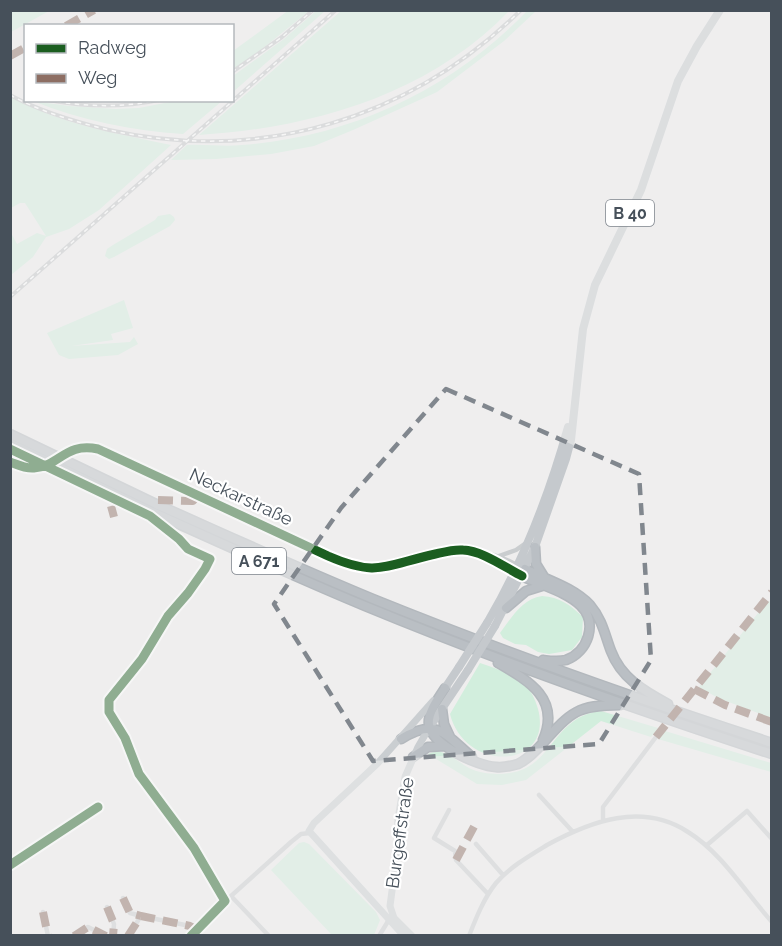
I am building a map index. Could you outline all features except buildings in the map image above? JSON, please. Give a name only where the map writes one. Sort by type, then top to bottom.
[{"type":"highway","name":"A 671","points":[[10,434],[154,508],[371,598],[519,655],[771,743]]},
{"type":"highway","name":"A 671","points":[[10,443],[154,508],[313,584],[477,650],[627,705],[771,754]]},
{"type":"highway","points":[[532,544],[543,582]]},
{"type":"highway","points":[[519,655],[562,661],[578,653],[588,638],[589,620],[581,605],[520,570]]},
{"type":"highway","points":[[506,608],[526,591],[543,582],[576,594],[590,606],[600,620],[615,659],[623,672],[652,696],[692,717]]},
{"type":"highway","points":[[477,650],[529,681],[542,697],[547,710],[548,723],[538,749]]},
{"type":"highway","points":[[429,728],[429,719],[445,688]]},
{"type":"highway","points":[[401,739],[416,730],[429,728],[469,759],[496,767],[516,765],[528,758],[561,722],[577,711],[595,705],[627,705]]},
{"type":"highway","points":[[442,709],[447,742]]},
{"type":"highway","points":[[414,757],[428,747],[447,742]]},
{"type":"main road","name":"B 40","points":[[429,728],[491,625],[532,544],[566,459],[571,440],[583,329],[595,285],[641,190],[669,104],[686,66],[720,10]]},
{"type":"main road","name":"B 40","points":[[491,625],[506,608],[520,570]]},
{"type":"main road","name":"B 40","points":[[445,688],[464,669]]},
{"type":"main road","points":[[412,936],[371,900],[310,833],[314,823],[401,739],[445,688]]},
{"type":"main road","name":"Burgeffstraße","points":[[391,919],[390,906],[405,777],[429,728]]},
{"type":"main road","points":[[371,900],[383,904],[392,896]]},
{"type":"main road","points":[[391,919],[404,936]]},
{"type":"street","name":"Neckarstraße","points":[[10,462],[27,468],[36,468],[78,447],[98,449],[328,556],[363,568],[387,568],[430,555],[463,550],[483,551],[499,556],[520,570]]},
{"type":"street","points":[[499,556],[532,544]]},
{"type":"street","name":"Neckarstraße","points":[[463,550],[520,570]]},
{"type":"street","points":[[603,820],[603,807],[656,737]]},
{"type":"street","points":[[539,795],[573,832]]},
{"type":"street","points":[[449,810],[434,838],[455,851],[456,860],[488,894]]},
{"type":"street","points":[[707,845],[747,810],[771,839]]},
{"type":"street","points":[[469,936],[488,894],[503,875],[529,856],[573,832],[603,820],[633,816],[655,818],[677,825],[707,845],[771,920]]},
{"type":"street","points":[[191,936],[231,896],[298,836],[310,833]]},
{"type":"street","points":[[476,844],[503,875]]},
{"type":"street","points":[[231,896],[269,936]]},
{"type":"street","points":[[123,898],[130,914],[196,929]]},
{"type":"street","points":[[107,907],[114,924],[113,936]]},
{"type":"street","points":[[43,912],[48,936]]},
{"type":"street","points":[[128,936],[141,916]]},
{"type":"street","points":[[379,936],[391,919]]},
{"type":"street","points":[[74,936],[88,927],[106,936]]},
{"type":"highlighted area","points":[[446,389],[639,474],[651,660],[599,744],[373,761],[274,604],[341,508]]},
{"type":"green space","points":[[11,10],[49,10],[49,11],[11,32]]},
{"type":"green space","points":[[289,10],[309,11],[252,57],[234,68],[234,50]]},
{"type":"green space","points":[[317,10],[325,11],[234,91],[234,75],[284,39]]},
{"type":"green space","points":[[341,11],[509,11],[477,40],[442,65],[404,86],[365,102],[283,125],[199,135]]},
{"type":"green space","points":[[527,11],[536,11],[504,41],[437,92],[353,130],[314,146],[271,154],[171,160],[187,145],[235,146],[282,140],[322,132],[360,120],[433,86],[498,39]]},
{"type":"green space","points":[[11,97],[70,122],[171,145],[99,210],[69,229],[46,237],[33,257],[11,275],[11,233],[17,244],[37,233],[46,236],[25,203],[11,208]]},
{"type":"green space","points":[[36,102],[116,109],[139,108],[170,102],[221,102],[183,134],[107,124]]},
{"type":"green space","points":[[170,214],[175,220],[170,226],[114,257],[109,259],[105,256],[107,249],[113,245],[158,216]]},
{"type":"green space","points":[[124,300],[133,328],[111,334],[113,340],[71,346],[130,342],[134,337],[138,344],[118,355],[69,359],[59,355],[47,333]]},
{"type":"green space","points":[[542,596],[564,602],[583,617],[582,637],[572,650],[549,654],[538,652],[526,645],[515,644],[503,638],[500,633],[523,605]]},
{"type":"green space","points":[[769,601],[772,603],[771,718],[718,698],[699,687]]},
{"type":"green space","points":[[480,663],[522,682],[534,698],[538,709],[539,729],[533,744],[521,753],[506,756],[489,755],[472,747],[459,733],[450,714]]},
{"type":"green space","points":[[601,711],[658,728],[651,737],[601,721],[526,780],[502,785],[477,784],[428,754],[445,753],[479,772],[510,773],[524,769],[536,761],[573,722],[585,715]]},
{"type":"green space","points":[[665,731],[771,763],[771,772],[658,739]]},
{"type":"green space","points":[[299,843],[309,844],[376,912],[380,920],[374,935],[331,934],[271,870]]},
{"type":"railway","points":[[234,71],[282,37],[313,10]]},
{"type":"railway","points":[[234,100],[336,10]]},
{"type":"railway","points":[[24,102],[84,124],[166,139],[222,141],[277,136],[330,124],[382,105],[431,80],[478,48],[521,10]]},
{"type":"railway","points":[[10,95],[24,102]]},
{"type":"railway","points":[[62,102],[104,106],[145,102]]},
{"type":"railway","points":[[10,297],[231,102]]},
{"type":"marked path","points":[[70,24],[94,10]]},
{"type":"marked path","points":[[10,56],[24,48]]},
{"type":"marked path","points":[[158,500],[193,501],[198,495]]},
{"type":"marked path","points":[[111,506],[114,517]]},
{"type":"marked path","points":[[656,737],[772,592]]},
{"type":"marked path","points":[[694,689],[725,705],[772,722]]},
{"type":"marked path","points":[[456,860],[477,821]]},
{"type":"marked path","points":[[123,898],[130,913],[141,916]]},
{"type":"marked path","points":[[107,907],[114,924],[113,936]]},
{"type":"marked path","points":[[43,912],[48,936]]},
{"type":"marked path","points":[[128,936],[141,916],[196,929]]},
{"type":"marked path","points":[[74,936],[88,927],[106,936]]},
{"type":"cycle path","points":[[10,449],[150,516],[188,549],[210,559],[188,593],[168,616],[142,659],[109,700],[109,712],[125,738],[139,774],[194,848],[225,901],[191,936]]},
{"type":"cycle path","points":[[10,462],[34,468],[50,463],[70,451],[98,449],[344,562],[369,568],[380,568],[447,551],[463,550],[486,556],[522,576]]},
{"type":"cycle path","points":[[10,865],[98,807]]}]
